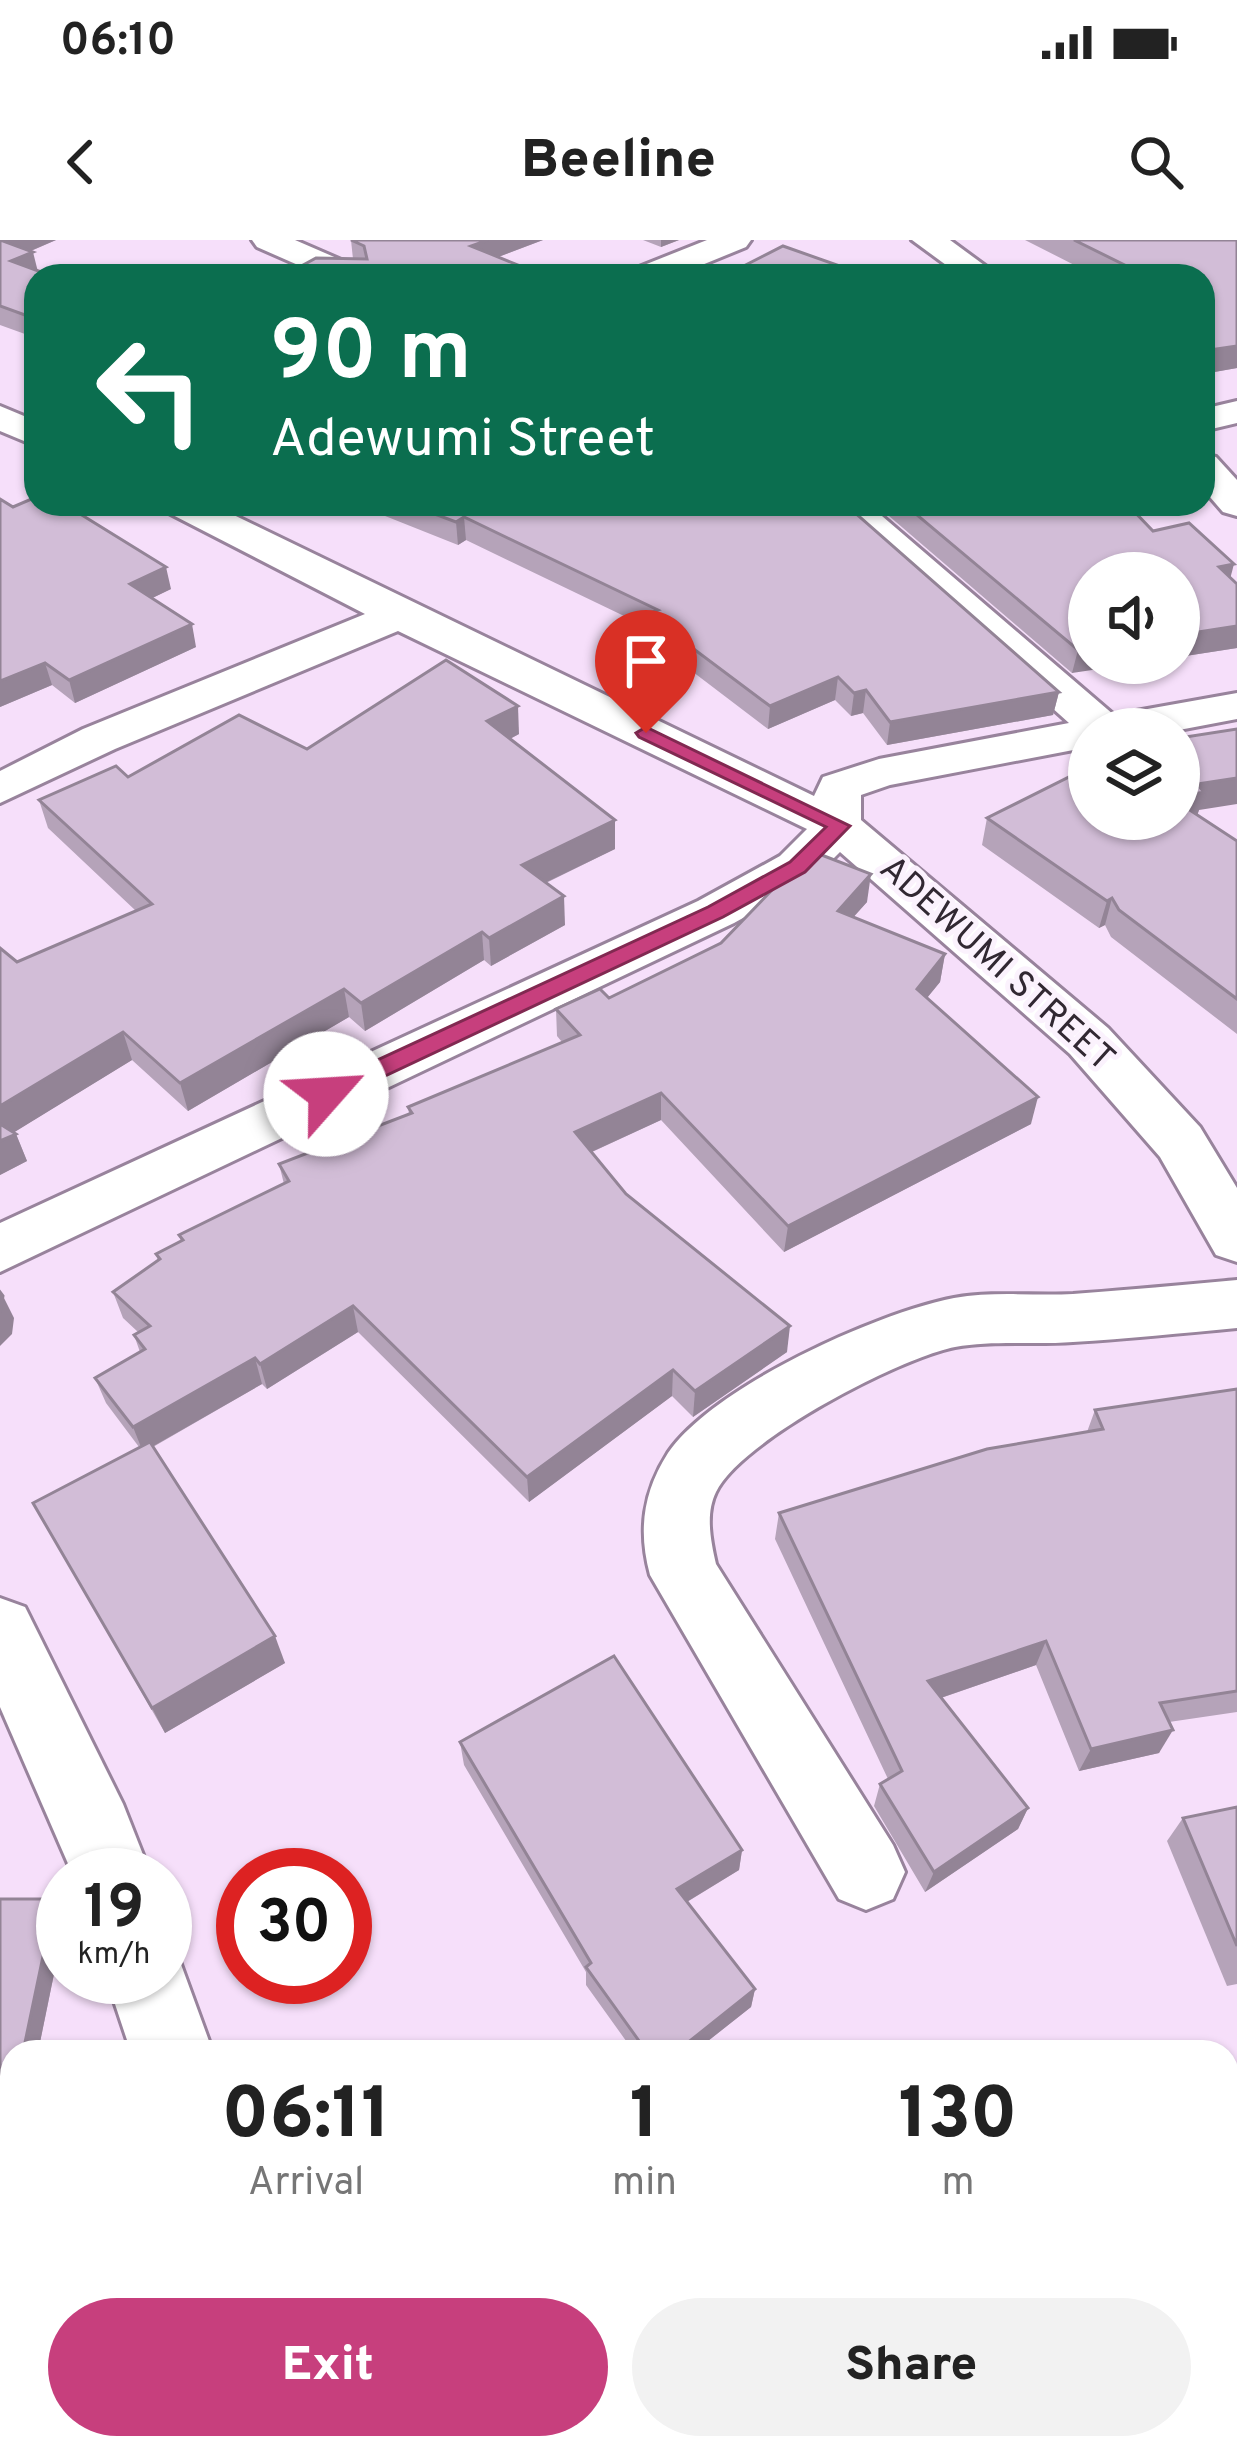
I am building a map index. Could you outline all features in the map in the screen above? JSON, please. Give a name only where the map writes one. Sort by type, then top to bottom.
[{"type":"street","points":[[268,240],[323,264]]},
{"type":"street","points":[[676,264],[735,240]]},
{"type":"street","points":[[928,240],[958,264]]},
{"type":"street","points":[[1215,479],[1237,504]]},
{"type":"street","name":"ADEWUMI STREET","points":[[211,516],[399,615],[839,826],[1089,1041],[1180,1142],[1237,1239]]},
{"type":"street","points":[[858,516],[1079,708]]},
{"type":"street","points":[[0,789],[100,739],[399,615]]},
{"type":"street","points":[[1200,713],[1237,706]]},
{"type":"street","points":[[0,1249],[716,912],[797,867],[839,826],[834,807],[840,787],[879,772],[1068,738]]},
{"type":"street","points":[[866,1872],[685,1575],[676,1549],[675,1520],[698,1464],[726,1437],[803,1386],[901,1338],[951,1323],[1237,1304]]},
{"type":"street","points":[[0,1630],[102,1848]]},
{"type":"street","points":[[155,2004],[168,2040]]},
{"type":"building","points":[[0,240],[33,252],[11,261],[24,266],[24,315],[0,306]]},
{"type":"building","points":[[351,240],[488,240],[471,246],[515,264],[305,264],[316,258],[367,259],[364,246]]},
{"type":"building","points":[[1074,240],[1237,240],[1237,346],[1215,349],[1215,264],[1123,264]]},
{"type":"building","points":[[783,246],[834,264],[748,264]]},
{"type":"building","points":[[0,499],[13,507],[24,502],[24,516],[83,516],[166,567],[130,584],[192,624],[69,680],[45,663],[0,681]]},
{"type":"building","points":[[440,516],[859,516],[1059,692],[890,722],[866,690],[854,693],[838,677],[770,706],[647,614],[658,610],[464,517],[456,522]]},
{"type":"building","points":[[918,516],[1139,516],[1153,531],[1189,523],[1234,564],[1219,567],[1237,584],[1237,626],[1200,632],[1200,552],[1068,552],[1068,642]]},
{"type":"building","points":[[446,660],[518,706],[487,721],[615,820],[522,865],[564,896],[489,938],[482,932],[361,1003],[344,989],[180,1083],[123,1032],[0,1106],[0,948],[17,962],[152,904],[39,800],[116,766],[128,777],[239,715],[307,749]]},
{"type":"building","points":[[1237,729],[1237,778],[1200,784],[1200,735]]},
{"type":"building","points":[[1068,778],[1068,840],[1200,840],[1200,817],[1237,841],[1237,999],[1119,910],[1112,898],[1107,901],[987,818]]},
{"type":"building","points":[[819,854],[871,874],[838,911],[945,954],[917,989],[1038,1097],[788,1226],[661,1093],[575,1132],[626,1194],[790,1326],[695,1391],[673,1370],[527,1477],[353,1306],[260,1364],[255,1358],[133,1427],[95,1378],[145,1349],[134,1335],[150,1326],[113,1292],[160,1259],[156,1254],[183,1240],[179,1235],[289,1181],[279,1164],[412,1113],[408,1107],[580,1035],[556,1009],[600,989],[609,998],[721,943],[774,888],[768,885],[772,880]]},
{"type":"building","points":[[0,1124],[16,1134],[0,1141]]},
{"type":"building","points":[[1237,1389],[1237,1691],[1160,1703],[1173,1730],[1091,1749],[1046,1641],[928,1681],[1028,1808],[934,1872],[880,1784],[902,1771],[779,1513],[987,1449],[1103,1429],[1095,1410]]},
{"type":"building","points":[[150,1442],[275,1636],[152,1708],[33,1503]]},
{"type":"building","points":[[614,1656],[742,1850],[677,1889],[755,1989],[691,2040],[638,2040],[586,1967],[591,1963],[460,1742]]},
{"type":"building","points":[[1237,1807],[1237,1946],[1183,1818]]},
{"type":"building","points":[[0,1899],[36,1899],[36,1990],[26,2040],[0,2040]]},
{"type":"route","points":[[326,1094],[716,912],[797,867],[839,826],[646,733]]}]
